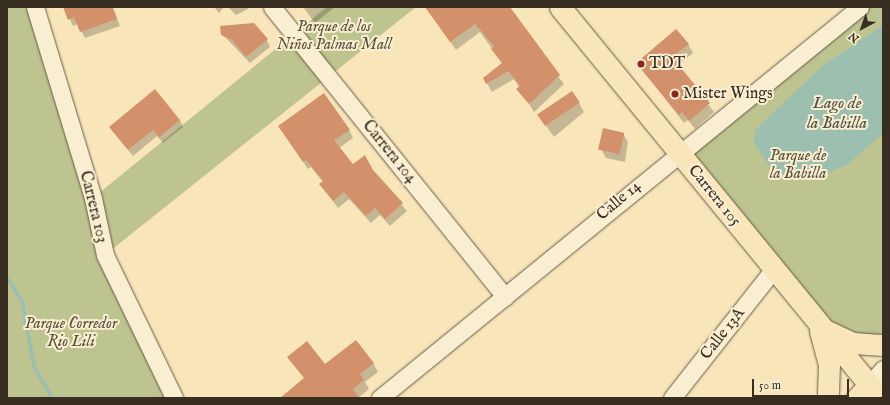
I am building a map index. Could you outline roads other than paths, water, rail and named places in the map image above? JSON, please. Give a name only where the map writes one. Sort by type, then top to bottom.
[{"type":"main road","name":"Carrera 105","points":[[560,7],[818,325],[872,387]]},
{"type":"main road","points":[[818,325],[853,343],[883,345]]},
{"type":"main road","points":[[818,325],[829,364],[828,398]]},
{"type":"street","name":"Carrera 103","points":[[35,7],[93,198],[105,255],[174,398]]},
{"type":"street","name":"Carrera 104","points":[[272,7],[505,297]]},
{"type":"street","name":"Calle 14","points":[[380,398],[505,297],[851,10]]},
{"type":"street","name":"Calle 13A","points":[[672,398],[773,270]]},
{"type":"water","name":"Lago de la Babilla","points":[[883,25],[883,133],[847,165],[820,176],[785,178],[772,170],[754,143],[755,130],[821,67]]},
{"type":"waterway","points":[[7,278],[22,301],[34,366],[52,398]]},
{"type":"place","name":"TDT","points":[[641,64]]},
{"type":"place","name":"Mister Wings","points":[[675,94]]},
{"type":"park label","name":"Parque de los Niños Palmas Mall","points":[[334,36]]},
{"type":"park label","name":"Parque de la Babilla","points":[[798,165]]},
{"type":"park label","name":"Parque Corredor Rio Lili","points":[[71,333]]}]
